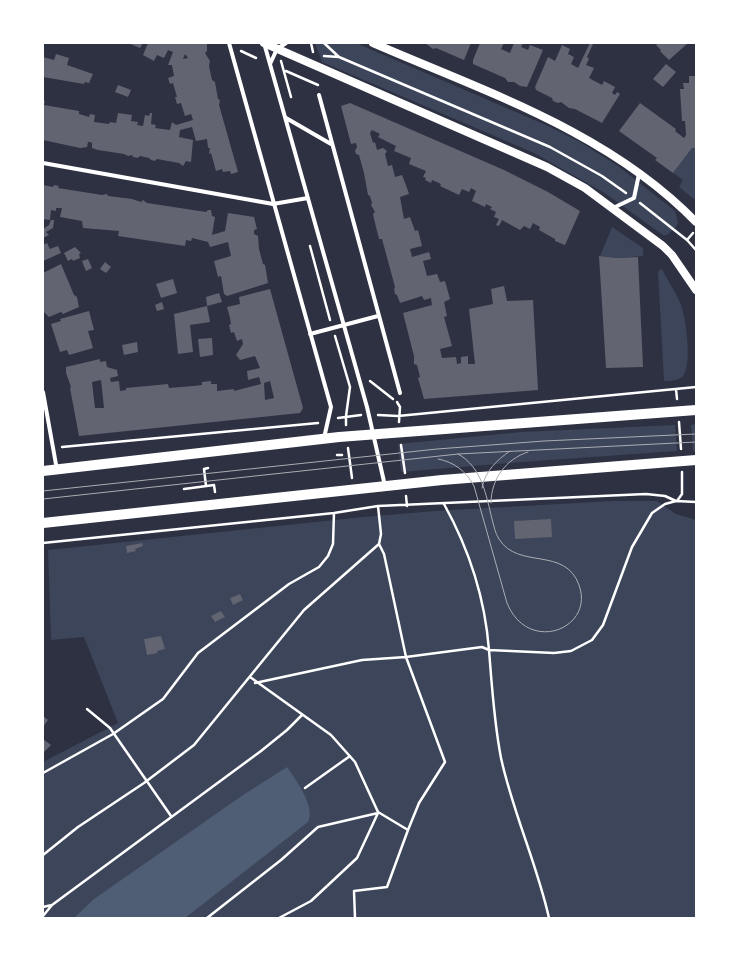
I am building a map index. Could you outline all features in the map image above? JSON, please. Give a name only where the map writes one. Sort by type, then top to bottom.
[{"type":"main road","points":[[264,43],[521,155],[584,188],[613,208],[672,255],[696,290]]},
{"type":"main road","points":[[373,43],[548,118],[589,140],[639,173],[682,208],[696,222]]},
{"type":"main road","points":[[43,471],[373,434],[696,410]]},
{"type":"main road","points":[[43,523],[353,488],[696,460]]},
{"type":"street","points":[[229,43],[331,407],[329,422],[324,439]]},
{"type":"street","points":[[264,43],[368,414],[385,486]]},
{"type":"street","points":[[270,64],[277,49],[286,43]]},
{"type":"street","points":[[319,96],[400,393]]},
{"type":"street","points":[[286,118],[331,144]]},
{"type":"street","points":[[43,164],[273,204],[308,198]]},
{"type":"street","points":[[613,208],[634,198],[639,173]]},
{"type":"street","points":[[310,334],[378,316]]},
{"type":"street","points":[[43,392],[57,470]]},
{"type":"path","points":[[324,43],[339,57],[550,147],[602,176],[634,198],[686,240],[696,250]]},
{"type":"path","points":[[236,49],[256,58]]},
{"type":"path","points":[[286,71],[318,85]]},
{"type":"path","points":[[285,75],[292,104]]},
{"type":"path","points":[[686,240],[696,229]]},
{"type":"path","points":[[310,245],[332,328],[350,387],[346,416],[355,509]]},
{"type":"path","points":[[368,375],[371,382],[399,404],[398,416],[407,506]]},
{"type":"path","points":[[54,448],[329,422],[346,416],[368,414],[398,416],[696,387]]},
{"type":"path","points":[[337,455],[342,454]]},
{"type":"path","points":[[676,501],[682,494],[681,461]]},
{"type":"path","points":[[206,486],[204,469],[208,468]]},
{"type":"path","points":[[184,489],[214,485],[215,495]]},
{"type":"path","points":[[43,543],[334,513],[378,506],[407,506],[646,494],[665,496],[676,501]]},
{"type":"path","points":[[255,683],[362,660],[406,657],[482,648],[489,650],[571,651],[592,640],[603,625],[638,535],[652,513],[665,504],[676,501],[696,502]]},
{"type":"path","points":[[444,504],[466,550],[482,603],[489,650],[494,720],[502,760],[549,918]]},
{"type":"path","points":[[43,855],[78,827],[147,781],[194,745],[304,610],[379,544],[381,534],[378,506]]},
{"type":"path","points":[[43,773],[113,734],[163,699],[198,653],[282,589],[318,567],[328,556],[333,544],[334,513]]},
{"type":"path","points":[[354,918],[354,891],[387,888],[419,803],[445,762],[406,657],[384,554],[379,544]]},
{"type":"path","points":[[250,678],[255,683],[331,735],[350,756],[364,780],[378,812],[408,830]]},
{"type":"path","points":[[88,709],[110,728],[171,816]]},
{"type":"path","points":[[43,916],[52,905],[261,751],[287,730],[302,715]]},
{"type":"path","points":[[306,788],[350,756]]},
{"type":"path","points":[[207,918],[281,860],[318,827],[378,812]]},
{"type":"path","points":[[279,918],[311,901],[357,858],[378,812]]},
{"type":"path","points":[[43,907],[52,905]]},
{"type":"shaded area","points":[[315,43],[356,43],[546,125],[580,142],[618,166],[675,211],[678,222],[676,227],[667,235],[663,235],[603,192],[534,153],[322,62]]},
{"type":"shaded area","points":[[692,148],[696,148],[696,200],[679,187],[683,180],[673,173]]},
{"type":"shaded area","points":[[612,227],[643,248],[643,256],[617,258],[600,256]]},
{"type":"shaded area","points":[[662,269],[681,305],[688,342],[685,372],[682,377],[671,381],[664,381],[658,271]]},
{"type":"shaded area","points":[[696,424],[696,451],[693,451],[691,425]]},
{"type":"shaded area","points":[[675,425],[677,451],[401,472],[398,444],[521,432]]},
{"type":"shaded area","points":[[612,501],[657,501],[676,514],[696,520],[696,918],[43,918],[43,762],[118,723],[84,637],[51,640],[48,550],[363,517],[435,511]]},
{"type":"shaded area","points":[[287,767],[300,786],[307,801],[310,816],[308,822],[185,918],[74,918],[94,899],[243,795]]},
{"type":"building","points":[[128,43],[143,43],[140,48]]},
{"type":"building","points":[[148,43],[207,44],[207,51],[205,53],[210,61],[209,66],[212,80],[215,82],[218,99],[220,100],[219,105],[238,172],[231,174],[230,171],[223,172],[222,169],[216,171],[211,153],[209,154],[210,148],[208,148],[207,139],[196,141],[192,127],[180,130],[179,137],[193,140],[191,162],[186,161],[183,166],[179,163],[157,159],[155,161],[140,156],[138,158],[133,157],[132,155],[128,156],[98,150],[92,148],[92,143],[90,142],[88,142],[87,147],[80,148],[43,140],[43,101],[45,101],[44,105],[79,111],[79,114],[89,117],[90,114],[95,115],[94,122],[109,124],[110,122],[116,123],[118,113],[132,115],[131,121],[138,122],[137,125],[143,126],[145,115],[149,116],[150,113],[152,113],[151,124],[156,125],[155,128],[170,130],[172,122],[176,125],[193,120],[191,114],[185,116],[181,103],[177,104],[175,97],[177,97],[173,83],[170,84],[168,78],[174,76],[172,65],[168,65],[173,52],[168,50],[164,58],[157,55],[154,61],[143,55]],"holes":[[[185,54],[188,58],[183,59]]]},
{"type":"building","points":[[425,43],[471,43],[464,60],[436,48],[433,49]]},
{"type":"building","points":[[480,43],[504,43],[501,49],[510,53],[514,43],[523,43],[521,47],[528,50],[530,45],[543,50],[527,87],[520,86],[514,82],[508,82],[505,78],[473,64],[473,60]]},
{"type":"building","points":[[590,43],[593,44],[587,57],[589,59],[586,65],[594,68],[589,78],[602,85],[604,81],[615,87],[612,93],[615,95],[617,92],[620,94],[602,123],[575,109],[569,108],[561,102],[558,103],[553,101],[552,98],[536,90],[535,87],[548,57],[555,61],[562,45],[570,49],[568,54],[574,57],[571,64],[578,68]]},
{"type":"building","points":[[658,43],[688,43],[669,60],[656,45]]},
{"type":"building","points":[[56,54],[69,58],[67,65],[93,74],[89,83],[85,82],[84,84],[43,77],[43,57],[54,60]]},
{"type":"building","points":[[666,64],[676,72],[663,87],[653,79]]},
{"type":"building","points":[[689,76],[696,76],[696,148],[692,148],[673,173],[655,160],[657,158],[619,131],[640,103],[676,129],[675,131],[684,138],[686,135],[685,121],[682,121],[680,89],[684,89],[683,83],[689,83]]},
{"type":"building","points":[[118,85],[131,90],[128,97],[115,92]]},
{"type":"building","points":[[350,103],[504,170],[548,192],[580,211],[565,245],[555,241],[555,239],[539,230],[540,227],[533,223],[530,229],[524,226],[520,230],[502,220],[499,226],[496,225],[499,219],[494,217],[496,212],[490,209],[492,207],[486,204],[485,207],[472,201],[476,191],[471,188],[469,192],[462,189],[459,195],[440,186],[441,184],[432,180],[431,183],[425,180],[426,178],[423,177],[426,171],[409,164],[411,158],[394,151],[396,146],[378,137],[380,134],[372,130],[370,133],[377,150],[383,148],[387,151],[385,154],[388,166],[392,165],[395,177],[402,175],[407,188],[409,194],[400,197],[404,219],[410,217],[415,231],[418,230],[422,246],[410,249],[412,257],[429,252],[431,259],[423,261],[427,276],[437,274],[440,282],[445,281],[450,299],[444,302],[447,316],[444,317],[452,346],[440,349],[442,358],[456,357],[457,364],[461,363],[461,357],[468,356],[468,364],[475,364],[469,309],[493,304],[491,289],[504,286],[507,301],[533,300],[538,390],[424,399],[418,378],[420,377],[417,365],[414,364],[414,356],[403,313],[432,305],[431,298],[424,300],[422,296],[400,303],[397,295],[395,294],[395,287],[382,239],[379,239],[374,219],[373,214],[375,212],[371,205],[372,203],[370,196],[368,195],[359,155],[356,154],[355,151],[357,147],[356,143],[351,144],[341,106]]},
{"type":"building","points":[[43,185],[53,187],[54,185],[59,186],[58,188],[102,195],[107,194],[108,196],[132,199],[141,202],[143,200],[147,203],[206,212],[211,210],[212,216],[215,217],[212,235],[225,231],[228,213],[254,217],[257,229],[254,230],[254,234],[258,236],[259,249],[263,264],[265,265],[268,283],[227,296],[224,294],[221,276],[218,277],[214,261],[231,256],[228,242],[210,247],[208,242],[192,238],[191,241],[186,240],[185,246],[118,236],[119,231],[83,228],[82,221],[60,217],[62,208],[56,208],[56,211],[51,210],[50,220],[43,219]]},
{"type":"building","points":[[51,220],[54,220],[53,228],[46,232],[49,235],[43,238],[43,229],[49,225]]},
{"type":"building","points":[[47,243],[50,249],[58,246],[61,253],[43,261],[43,245]]},
{"type":"building","points":[[75,247],[81,253],[79,254],[80,258],[73,261],[72,259],[68,261],[64,253]]},
{"type":"building","points":[[599,256],[617,258],[638,257],[643,367],[606,368]]},
{"type":"building","points":[[88,259],[92,268],[86,271],[82,261]]},
{"type":"building","points":[[105,262],[111,267],[106,273],[100,269]]},
{"type":"building","points":[[61,264],[74,295],[77,297],[79,307],[63,314],[61,312],[49,317],[43,311],[43,273]]},
{"type":"building","points":[[173,279],[177,293],[161,298],[156,284]]},
{"type":"building","points":[[270,289],[303,408],[300,413],[79,436],[71,387],[66,373],[66,367],[100,359],[100,362],[106,361],[107,367],[117,370],[118,376],[110,378],[111,382],[119,381],[120,391],[126,390],[126,388],[168,384],[169,388],[193,386],[202,385],[202,382],[211,381],[211,384],[217,384],[217,391],[234,389],[234,391],[261,384],[259,377],[248,380],[247,371],[260,368],[255,356],[240,360],[236,355],[243,344],[242,339],[237,341],[234,332],[231,333],[229,325],[231,324],[227,307],[240,304],[239,297]],"holes":[[[101,380],[104,408],[95,408],[92,382]],[[270,381],[274,398],[265,400],[264,383]]]},
{"type":"building","points":[[219,293],[222,302],[207,306],[206,297]]},
{"type":"building","points":[[162,302],[164,309],[157,311],[155,305]]},
{"type":"building","points":[[207,306],[210,322],[190,325],[193,352],[178,354],[174,314]]},
{"type":"building","points":[[89,311],[94,330],[88,331],[93,348],[69,355],[67,350],[60,352],[51,324],[61,321],[60,319]]},
{"type":"building","points":[[212,338],[213,355],[200,357],[198,339]]},
{"type":"building","points":[[137,342],[138,352],[124,355],[122,345]]},
{"type":"building","points":[[551,519],[552,537],[515,539],[514,521]]},
{"type":"building","points":[[142,543],[143,546],[135,549],[136,551],[127,553],[126,546]]},
{"type":"building","points":[[240,594],[243,600],[233,605],[230,598]]},
{"type":"building","points":[[221,611],[225,617],[215,622],[211,616]]},
{"type":"building","points":[[161,636],[165,649],[157,651],[158,653],[147,655],[144,639]]},
{"type":"building","points":[[43,716],[48,720],[43,727]]},
{"type":"building","points":[[43,739],[51,745],[43,753]]},
{"type":"tram line","points":[[43,491],[437,449],[544,441],[696,434]]},
{"type":"tram line","points":[[43,499],[458,454],[696,442]]},
{"type":"tram line","points":[[482,488],[486,476],[492,466],[510,451]]},
{"type":"tram line","points":[[491,503],[494,486],[501,471],[520,455],[528,452]]},
{"type":"tram line","points":[[438,459],[449,462],[459,468],[474,486],[507,603],[517,619],[529,628],[543,632],[557,630],[569,624],[577,614],[581,601],[579,585],[572,573],[553,561],[518,554],[507,548],[496,534],[485,491],[478,474],[473,466],[458,454]]}]
